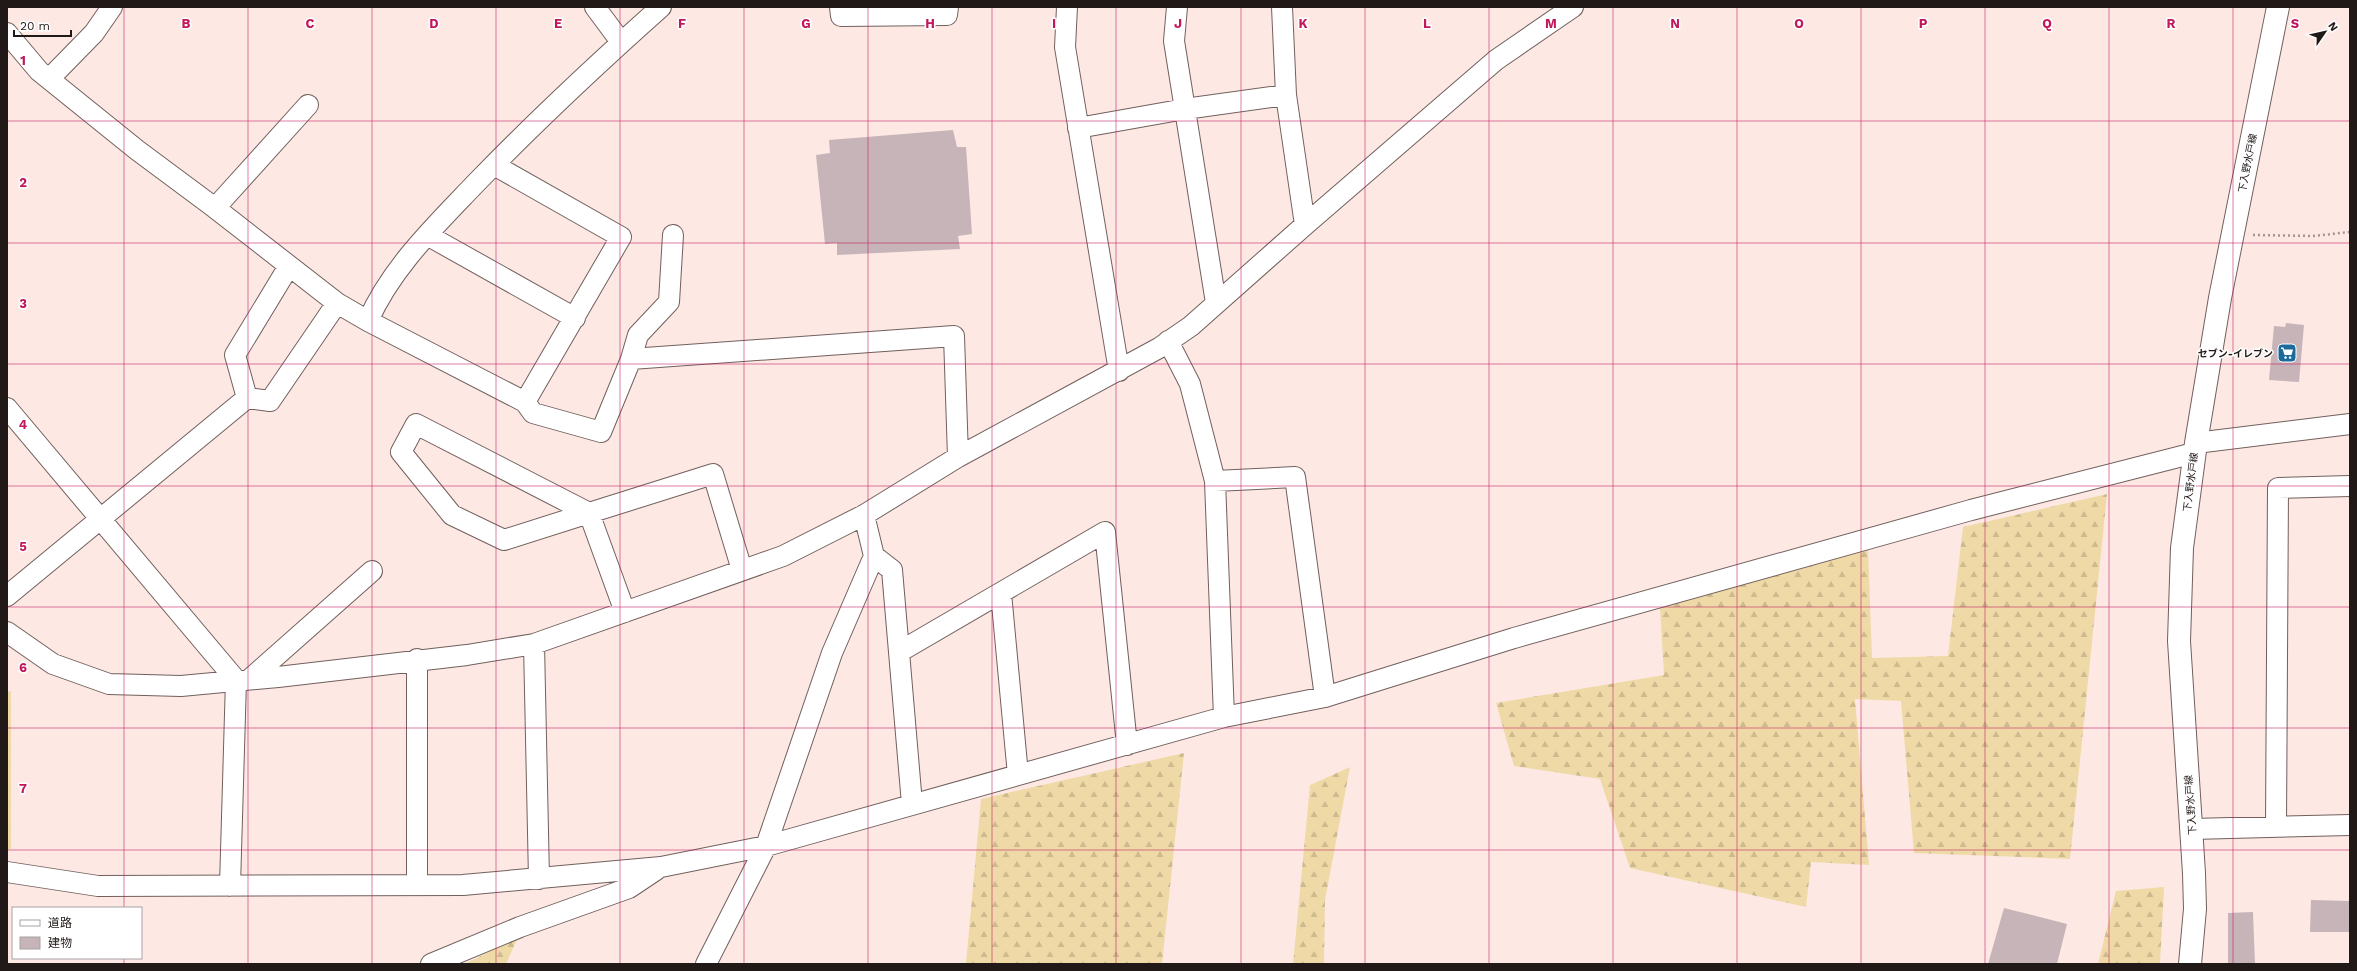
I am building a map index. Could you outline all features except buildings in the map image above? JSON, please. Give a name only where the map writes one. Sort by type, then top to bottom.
[{"type":"main road","name":"下入野水戸線","points":[[2190,964],[2195,909],[2192,829],[2179,641],[2182,548],[2195,448],[2232,234],[2278,7]]},
{"type":"street","points":[[49,79],[94,33],[112,7]]},
{"type":"street","points":[[595,7],[621,42]]},
{"type":"street","points":[[368,321],[378,298],[426,235],[544,113],[661,7]]},
{"type":"street","points":[[840,7],[841,16],[947,15],[948,7]]},
{"type":"street","points":[[1067,7],[1065,48],[1119,371]]},
{"type":"street","points":[[1177,7],[1174,41],[1216,303]]},
{"type":"street","points":[[1282,7],[1286,95],[1305,225]]},
{"type":"street","points":[[7,632],[53,664],[109,684],[181,686],[243,680],[417,659],[467,655],[534,644],[783,556],[864,515],[958,457],[1119,371],[1191,326],[1496,60],[1573,7]]},
{"type":"street","points":[[7,33],[38,71],[137,150],[215,208],[337,303],[368,321],[525,402],[533,413],[601,432],[631,359],[638,335],[669,302],[673,235]]},
{"type":"street","points":[[1078,128],[1185,109],[1286,95]]},
{"type":"street","points":[[215,208],[308,105]]},
{"type":"street","points":[[494,165],[621,237],[525,402]]},
{"type":"street","points":[[426,235],[575,318]]},
{"type":"street","points":[[247,398],[234,355],[290,266]]},
{"type":"street","points":[[7,596],[247,398],[270,401],[337,303]]},
{"type":"street","points":[[631,359],[954,336],[958,457]]},
{"type":"street","points":[[1168,341],[1190,384],[1215,481],[1224,717]]},
{"type":"street","points":[[7,408],[100,519],[243,680],[230,886]]},
{"type":"street","points":[[625,612],[589,513],[416,424],[401,452],[452,515],[504,540],[589,513],[713,474],[742,570]]},
{"type":"street","points":[[7,872],[98,886],[463,885],[661,867],[766,846],[1224,717],[1326,697],[1514,638],[2195,448],[2350,424]]},
{"type":"street","points":[[1215,481],[1295,477],[1326,697]]},
{"type":"street","points":[[2276,826],[2278,488],[2350,486]]},
{"type":"street","points":[[706,964],[766,846],[832,653],[874,556],[864,515]]},
{"type":"street","points":[[898,652],[1105,532],[1127,745]]},
{"type":"street","points":[[874,556],[892,570],[912,804]]},
{"type":"street","points":[[243,680],[372,571]]},
{"type":"street","points":[[1001,592],[1018,774]]},
{"type":"street","points":[[534,644],[538,879]]},
{"type":"street","points":[[417,659],[418,885]]},
{"type":"street","points":[[2192,829],[2350,824]]},
{"type":"street","points":[[431,964],[520,927],[629,888],[661,867]]},
{"type":"path","points":[[2232,234],[2313,236],[2350,232]]},
{"type":"green space","points":[[2107,494],[2070,859],[1914,853],[1901,701],[1855,699],[1869,865],[1811,862],[1806,907],[1630,868],[1600,779],[1514,766],[1496,703],[1664,675],[1660,607],[1868,548],[1872,658],[1948,656],[1963,527]]},
{"type":"green space","points":[[11,691],[11,849],[7,850],[7,692]]},
{"type":"green space","points":[[1184,753],[1162,964],[966,964],[981,799]]},
{"type":"green space","points":[[1350,767],[1325,900],[1324,964],[1293,964],[1310,785]]},
{"type":"green space","points":[[2164,887],[2160,964],[2098,964],[2116,891]]},
{"type":"green space","points":[[518,937],[506,964],[465,964]]},
{"type":"place","name":"セブン-イレブン","points":[[2287,353]]}]
